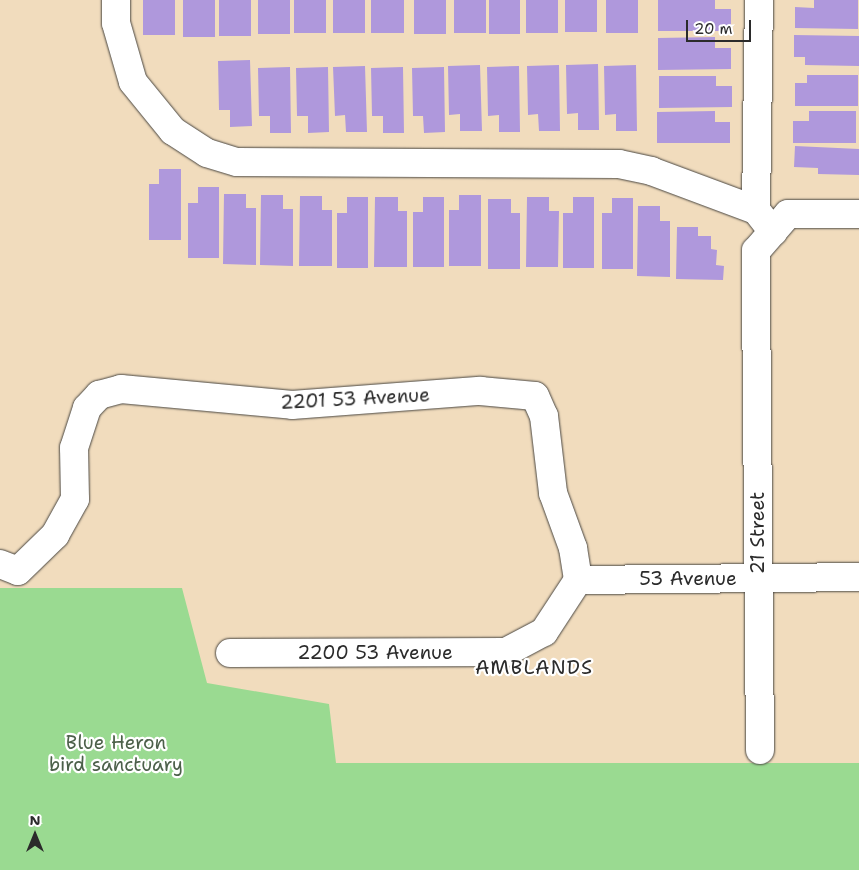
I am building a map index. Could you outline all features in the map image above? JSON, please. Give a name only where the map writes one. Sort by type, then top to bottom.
[{"type":"street","points":[[116,0],[116,23],[133,82],[174,131],[207,153],[237,162],[619,164],[651,171],[756,210],[773,232]]},
{"type":"street","points":[[756,210],[759,0]]},
{"type":"street","name":"21 Street","points":[[760,750],[756,251],[788,214],[859,214]]},
{"type":"street","name":"2201 53 Avenue","points":[[9,567],[55,535],[75,499],[74,448],[87,408],[99,395],[121,389],[292,405],[390,400],[480,391],[535,396],[544,416],[553,493],[573,548],[578,580]]},
{"type":"street","name":"53 Avenue","points":[[578,580],[859,577]]},
{"type":"street","name":"2200 53 Avenue","points":[[230,653],[506,652],[544,632],[578,580]]},
{"type":"green space","name":"Blue Heron bird sanctuary","points":[[0,588],[182,588],[207,683],[329,704],[336,763],[859,763],[859,870],[0,870]]},
{"type":"building","points":[[143,0],[175,0],[175,35],[143,35]]},
{"type":"building","points":[[183,0],[215,0],[215,37],[183,37]]},
{"type":"building","points":[[219,0],[251,0],[251,36],[219,36]]},
{"type":"building","points":[[258,0],[290,0],[290,34],[258,34]]},
{"type":"building","points":[[294,0],[326,0],[326,33],[294,33]]},
{"type":"building","points":[[333,0],[365,0],[365,33],[333,33]]},
{"type":"building","points":[[371,0],[404,0],[404,33],[371,33]]},
{"type":"building","points":[[414,0],[446,0],[446,34],[414,34]]},
{"type":"building","points":[[454,0],[486,0],[486,33],[454,33]]},
{"type":"building","points":[[489,0],[520,0],[520,34],[489,34]]},
{"type":"building","points":[[526,0],[558,0],[558,33],[526,33]]},
{"type":"building","points":[[565,0],[597,0],[597,32],[565,32]]},
{"type":"building","points":[[606,0],[638,0],[638,33],[606,33]]},
{"type":"building","points":[[658,0],[715,0],[715,9],[731,9],[731,31],[658,31]]},
{"type":"building","points":[[814,0],[858,0],[858,29],[795,28],[795,7],[814,8]]},
{"type":"building","points":[[794,35],[859,36],[859,66],[805,65],[805,57],[794,57]]},
{"type":"building","points":[[715,37],[715,48],[731,48],[731,69],[658,70],[658,38]]},
{"type":"building","points":[[250,60],[252,126],[230,127],[230,110],[219,110],[218,61]]},
{"type":"building","points":[[598,64],[599,130],[578,130],[578,113],[567,114],[566,65]]},
{"type":"building","points":[[480,65],[482,131],[460,131],[460,114],[449,115],[448,66]]},
{"type":"building","points":[[559,65],[560,131],[539,131],[538,114],[528,115],[527,66]]},
{"type":"building","points":[[636,65],[637,131],[616,131],[616,114],[605,115],[604,66]]},
{"type":"building","points":[[365,66],[367,132],[346,132],[345,115],[335,116],[333,67]]},
{"type":"building","points":[[519,66],[520,132],[499,132],[499,115],[488,116],[487,67]]},
{"type":"building","points":[[290,67],[291,133],[270,133],[270,116],[259,116],[258,68]]},
{"type":"building","points":[[328,67],[329,132],[308,133],[308,116],[297,116],[296,68]]},
{"type":"building","points":[[403,67],[404,133],[383,133],[383,116],[372,116],[371,68]]},
{"type":"building","points":[[444,67],[445,132],[424,133],[423,116],[413,116],[412,68]]},
{"type":"building","points":[[807,75],[858,75],[858,106],[795,106],[795,83],[807,83]]},
{"type":"building","points":[[659,76],[716,76],[716,86],[732,86],[732,107],[659,108]]},
{"type":"building","points":[[715,111],[715,122],[730,122],[730,143],[657,143],[657,112]]},
{"type":"building","points":[[809,111],[856,111],[856,143],[793,143],[793,121],[809,121]]},
{"type":"building","points":[[795,146],[859,149],[859,175],[818,174],[818,168],[794,167]]},
{"type":"building","points":[[159,169],[181,169],[181,240],[149,240],[149,184],[159,184]]},
{"type":"building","points":[[198,187],[219,187],[219,258],[188,258],[188,203],[198,203]]},
{"type":"building","points":[[224,194],[246,194],[246,208],[256,208],[256,265],[223,264]]},
{"type":"building","points":[[261,195],[283,195],[283,209],[293,209],[293,266],[260,265]]},
{"type":"building","points":[[459,195],[481,195],[481,266],[449,266],[449,210],[459,210]]},
{"type":"building","points":[[300,196],[322,196],[322,210],[332,210],[332,266],[299,266]]},
{"type":"building","points":[[347,197],[368,197],[368,268],[337,268],[337,213],[347,213]]},
{"type":"building","points":[[375,197],[398,197],[398,211],[407,211],[407,267],[374,267]]},
{"type":"building","points":[[423,197],[444,197],[444,267],[413,267],[413,212],[423,212]]},
{"type":"building","points":[[527,197],[549,197],[549,211],[559,211],[558,267],[526,267]]},
{"type":"building","points":[[573,197],[594,197],[594,268],[563,268],[563,213],[573,213]]},
{"type":"building","points":[[612,198],[633,198],[633,269],[602,269],[602,213],[612,213]]},
{"type":"building","points":[[488,199],[511,199],[511,213],[520,213],[520,269],[488,269]]},
{"type":"building","points":[[638,206],[660,206],[660,221],[670,221],[670,277],[637,276]]},
{"type":"building","points":[[677,227],[698,227],[698,236],[711,236],[711,249],[717,250],[716,265],[724,266],[723,280],[676,279]]},
{"type":"district","name":"AMBLANDS","points":[[534,667]]}]
